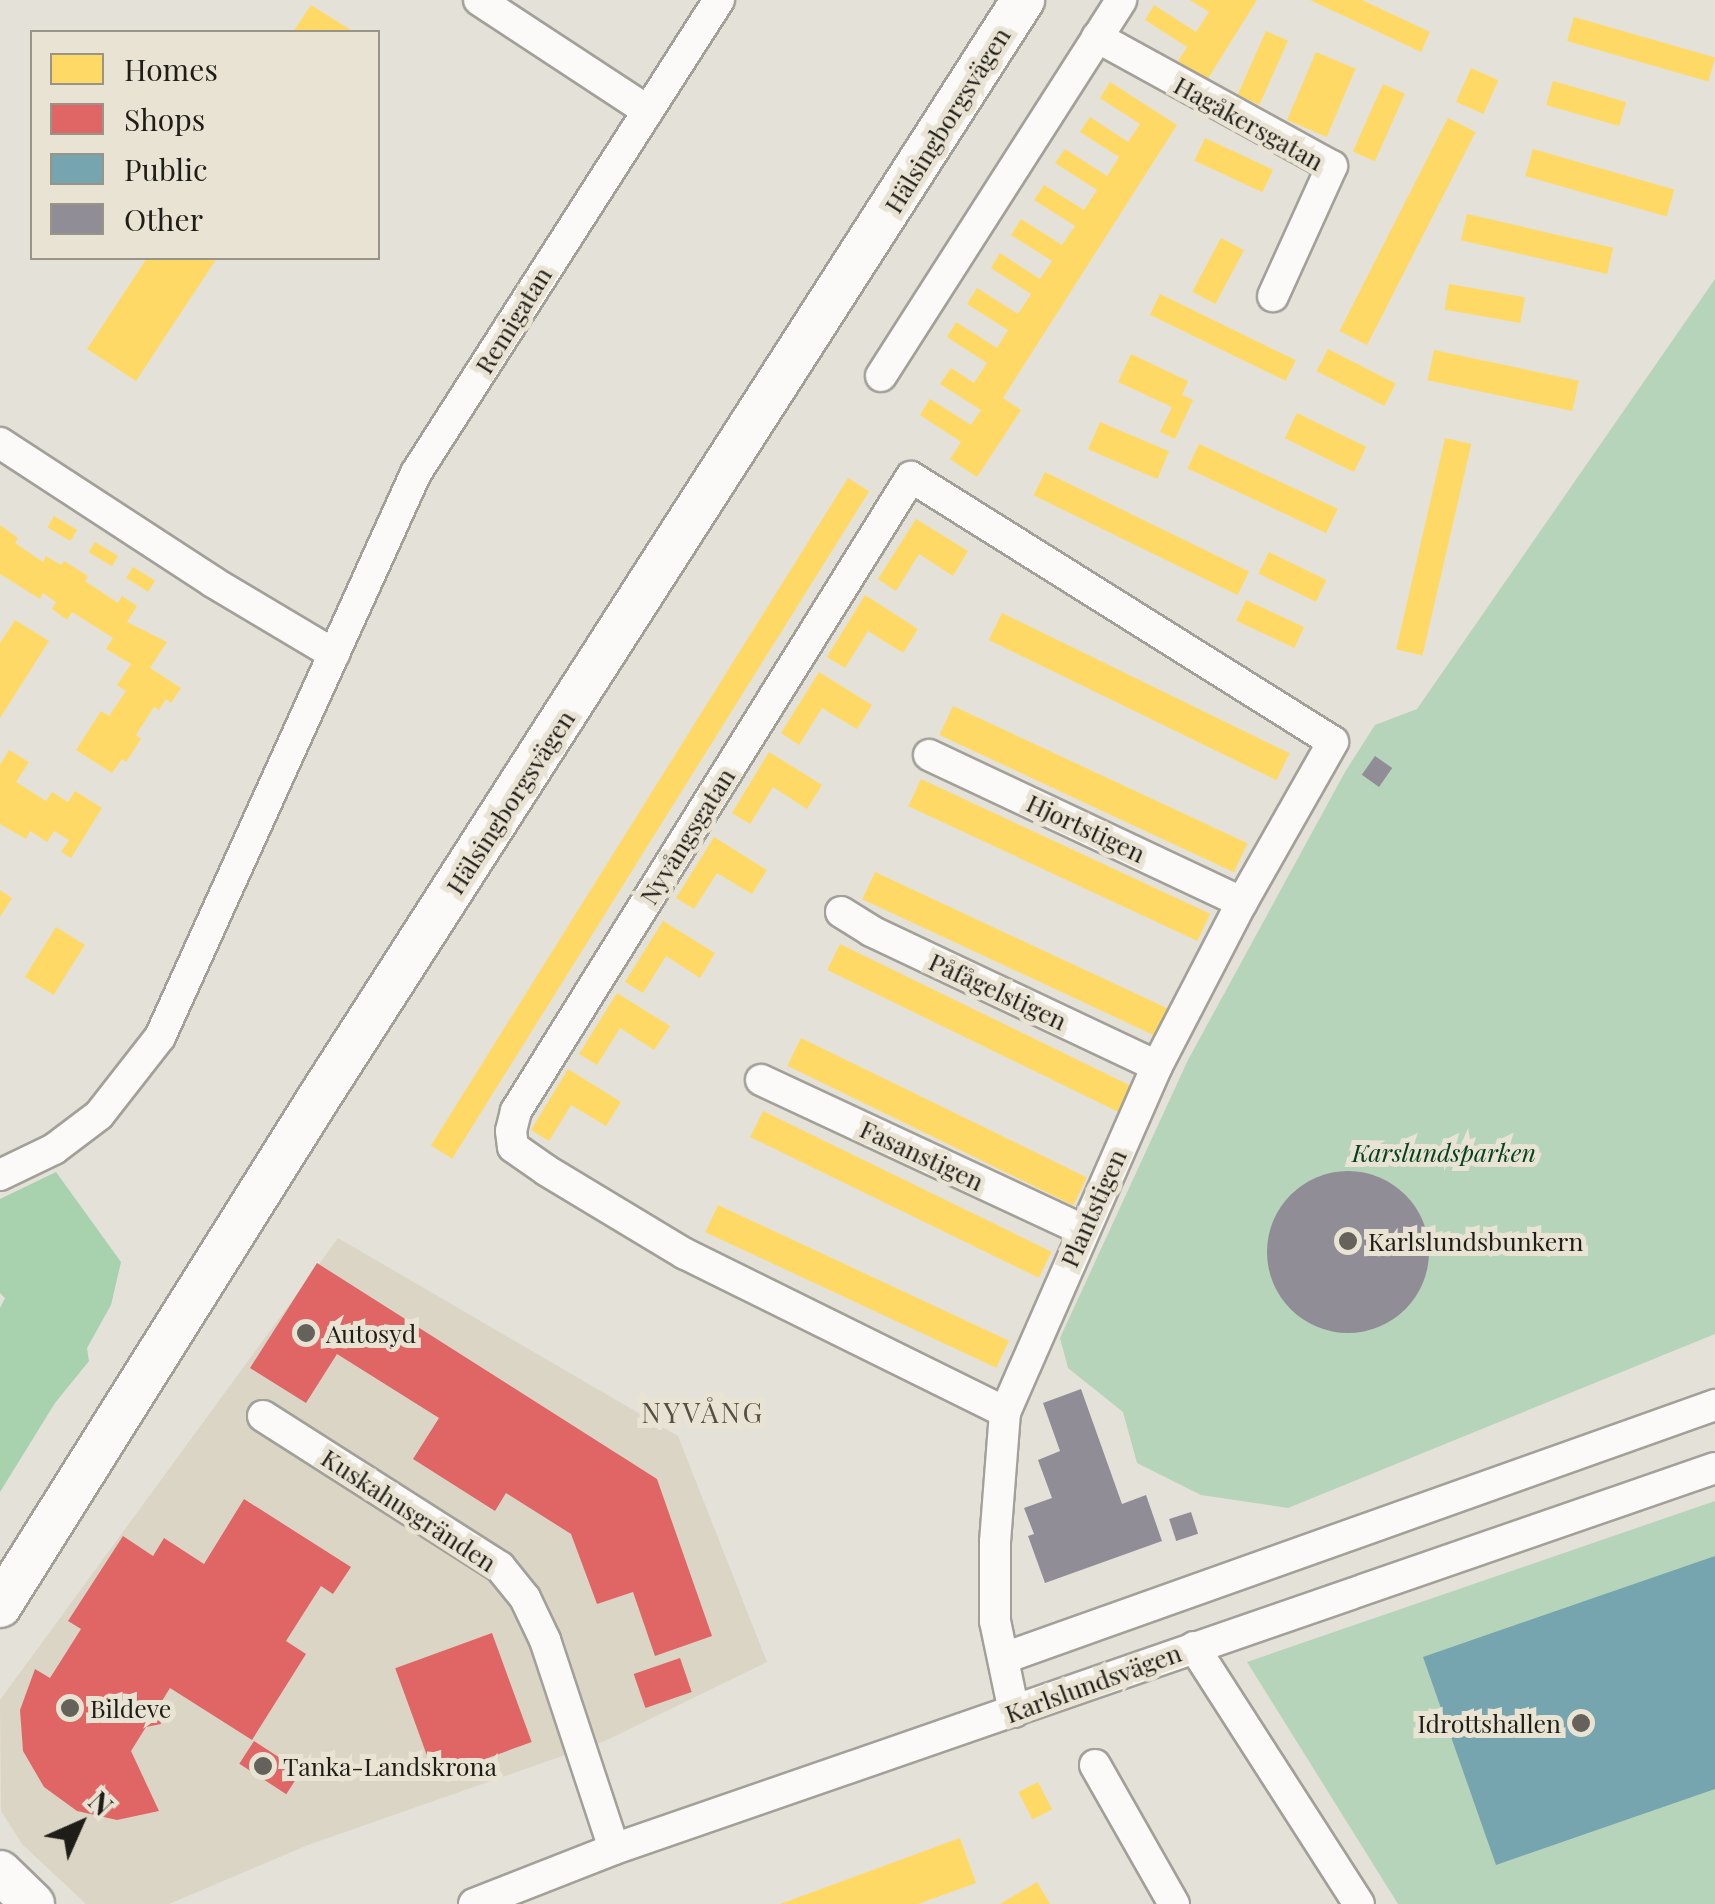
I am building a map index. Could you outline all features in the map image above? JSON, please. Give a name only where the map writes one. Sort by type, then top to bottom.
[{"type":"main road","name":"Hälsingborgsvägen","points":[[0,1606],[318,1099],[1024,0]]},
{"type":"main road","points":[[0,1872],[33,1904]]},
{"type":"street","points":[[479,0],[648,111]]},
{"type":"street","name":"Remigatan","points":[[0,1176],[54,1150],[99,1115],[160,1037],[416,473],[719,0]]},
{"type":"street","points":[[881,376],[1121,0]]},
{"type":"street","name":"Hagåkersgatan","points":[[1097,37],[1332,166],[1274,296]]},
{"type":"street","points":[[0,443],[213,582],[334,654]]},
{"type":"street","name":"Nyvångsgatan","points":[[1005,1412],[685,1254],[546,1170],[513,1147],[510,1132],[516,1111],[911,477],[1333,742]]},
{"type":"street","name":"Plantstigen","points":[[1014,1712],[995,1621],[994,1542],[1005,1412],[1157,1066],[1242,902],[1333,742]]},
{"type":"street","name":"Hjortstigen","points":[[929,755],[1242,902]]},
{"type":"street","name":"Påfågelstigen","points":[[841,912],[871,930],[1157,1066]]},
{"type":"street","name":"Fasanstigen","points":[[761,1080],[1082,1230]]},
{"type":"street","name":"Karlslundsvägen","points":[[1004,1658],[1715,1404]]},
{"type":"street","name":"Kuskahusgränden","points":[[263,1416],[500,1567],[525,1598],[545,1640],[614,1850]]},
{"type":"street","name":"Karlslundsvägen","points":[[474,1904],[614,1850],[1194,1646],[1715,1468]]},
{"type":"street","points":[[1269,1564],[1286,1614]]},
{"type":"street","points":[[1194,1646],[1359,1904]]},
{"type":"street","points":[[1095,1765],[1174,1904]]},
{"type":"shaded area","points":[[338,1238],[678,1436],[767,1662],[605,1741],[308,1845],[169,1904],[86,1904],[22,1844],[1,1811],[0,1700]]},
{"type":"green space","name":"Karslundsparken","points":[[1715,279],[1715,1334],[1288,1508],[1201,1495],[1137,1463],[1123,1412],[1068,1368],[1060,1338],[1188,1060],[1345,772],[1375,725],[1417,709]]},
{"type":"green space","points":[[56,1172],[121,1262],[111,1305],[87,1348],[89,1361],[55,1403],[0,1492],[0,1308],[5,1298],[0,1293],[0,1199]]},
{"type":"green space","points":[[1715,1501],[1715,1904],[1398,1904],[1247,1662]]},
{"type":"building: Homes","points":[[1190,0],[1257,0],[1207,80],[1178,61],[1187,47],[1145,20],[1154,5],[1196,32],[1209,12]]},
{"type":"building: Homes","points":[[1310,0],[1362,0],[1430,32],[1421,52]]},
{"type":"building: Homes","points":[[311,5],[351,30],[294,30]]},
{"type":"building: Homes","points":[[1574,17],[1715,57],[1708,82],[1567,41]]},
{"type":"building: Homes","points":[[1266,31],[1288,41],[1259,105],[1238,95]]},
{"type":"building: Homes","points":[[1316,52],[1356,69],[1327,137],[1287,120]]},
{"type":"building: Homes","points":[[1471,68],[1498,80],[1483,114],[1456,102]]},
{"type":"building: Homes","points":[[1553,81],[1626,102],[1619,126],[1546,105]]},
{"type":"building: Homes","points":[[1110,82],[1177,125],[1003,398],[1021,410],[977,477],[950,459],[961,442],[920,415],[930,399],[971,425],[981,410],[940,384],[951,368],[974,383],[987,363],[947,337],[956,322],[997,348],[1008,330],[967,304],[977,288],[1018,314],[1031,294],[991,268],[1000,253],[1040,279],[1052,261],[1011,235],[1021,219],[1062,245],[1075,226],[1034,200],[1044,185],[1084,210],[1097,190],[1055,163],[1065,149],[1107,176],[1119,157],[1080,132],[1090,117],[1128,142],[1140,124],[1100,98]]},
{"type":"building: Homes","points":[[1383,84],[1405,94],[1375,161],[1353,152]]},
{"type":"building: Homes","points":[[1448,118],[1476,132],[1367,345],[1339,331]]},
{"type":"building: Homes","points":[[1205,138],[1273,170],[1262,192],[1194,161]]},
{"type":"building: Homes","points":[[1533,149],[1674,190],[1667,216],[1525,176]]},
{"type":"building: Homes","points":[[1467,214],[1613,248],[1607,274],[1461,240]]},
{"type":"building: Homes","points":[[1221,238],[1244,250],[1215,304],[1192,292]]},
{"type":"building: Homes","points":[[146,260],[216,260],[136,381],[87,349]]},
{"type":"building: Homes","points":[[1449,284],[1525,297],[1520,323],[1444,310]]},
{"type":"building: Homes","points":[[1160,294],[1296,360],[1286,381],[1150,315]]},
{"type":"building: Homes","points":[[1328,349],[1396,384],[1384,406],[1317,371]]},
{"type":"building: Homes","points":[[1434,350],[1579,381],[1572,411],[1428,380]]},
{"type":"building: Homes","points":[[1131,354],[1188,381],[1182,395],[1193,400],[1175,439],[1160,432],[1172,407],[1118,382]]},
{"type":"building: Homes","points":[[1297,413],[1366,447],[1354,472],[1285,438]]},
{"type":"building: Homes","points":[[1100,422],[1169,451],[1157,479],[1088,450]]},
{"type":"building: Homes","points":[[1445,438],[1471,444],[1422,656],[1396,649]]},
{"type":"building: Homes","points":[[1199,444],[1338,509],[1326,533],[1188,468]]},
{"type":"building: Homes","points":[[1045,472],[1249,572],[1238,595],[1034,495]]},
{"type":"building: Homes","points":[[848,478],[869,491],[452,1159],[431,1145]]},
{"type":"building: Homes","points":[[54,516],[77,530],[70,541],[47,527]]},
{"type":"building: Homes","points":[[916,519],[968,551],[953,576],[919,554],[896,591],[878,579]]},
{"type":"building: Homes","points":[[0,525],[18,538],[15,543],[43,562],[46,556],[61,565],[64,561],[118,603],[122,596],[137,606],[127,622],[167,642],[150,668],[181,688],[171,703],[166,699],[159,710],[154,707],[136,735],[141,739],[126,762],[122,759],[112,773],[76,750],[101,711],[109,716],[126,691],[117,685],[131,664],[106,649],[113,638],[72,612],[67,620],[52,609],[56,602],[43,593],[40,599],[0,574]]},
{"type":"building: Homes","points":[[95,542],[118,556],[112,566],[89,552]]},
{"type":"building: Homes","points":[[1269,552],[1327,580],[1316,602],[1258,574]]},
{"type":"building: Homes","points":[[133,567],[155,581],[148,592],[126,578]]},
{"type":"building: Homes","points":[[865,595],[918,629],[903,653],[868,631],[845,668],[827,657]]},
{"type":"building: Homes","points":[[1246,600],[1304,627],[1294,648],[1236,621]]},
{"type":"building: Homes","points":[[1002,613],[1290,753],[1276,780],[989,640]]},
{"type":"building: Homes","points":[[15,620],[49,641],[0,718],[0,643]]},
{"type":"building: Homes","points":[[819,672],[872,705],[857,729],[822,708],[799,745],[781,733]]},
{"type":"building: Homes","points":[[953,706],[1248,843],[1234,872],[939,735]]},
{"type":"building: Homes","points":[[9,750],[29,762],[16,782],[46,801],[52,792],[68,802],[75,791],[102,808],[71,858],[61,852],[69,840],[54,831],[47,842],[30,831],[26,839],[0,824],[0,765]]},
{"type":"building: Homes","points":[[769,752],[822,785],[807,809],[773,787],[750,824],[732,813]]},
{"type":"building: Homes","points":[[921,779],[1210,914],[1197,941],[908,806]]},
{"type":"building: Homes","points":[[714,837],[767,870],[752,894],[717,873],[694,909],[676,898]]},
{"type":"building: Homes","points":[[875,872],[1168,1009],[1155,1036],[862,899]]},
{"type":"building: Homes","points":[[0,890],[12,898],[0,917]]},
{"type":"building: Homes","points":[[663,921],[715,953],[700,978],[666,956],[643,993],[625,982]]},
{"type":"building: Homes","points":[[56,927],[85,945],[54,995],[25,977]]},
{"type":"building: Homes","points":[[840,944],[1132,1086],[1119,1113],[827,970]]},
{"type":"building: Homes","points":[[617,993],[670,1026],[654,1050],[620,1028],[597,1065],[579,1054]]},
{"type":"building: Homes","points":[[801,1038],[1087,1177],[1073,1205],[787,1066]]},
{"type":"building: Homes","points":[[568,1069],[621,1102],[606,1126],[571,1105],[549,1141],[531,1130]]},
{"type":"building: Homes","points":[[763,1111],[1052,1252],[1039,1278],[750,1137]]},
{"type":"building: Homes","points":[[718,1205],[1009,1341],[996,1368],[705,1232]]},
{"type":"building: Homes","points":[[1038,1782],[1052,1810],[1032,1820],[1018,1792]]},
{"type":"building: Homes","points":[[960,1838],[976,1883],[918,1904],[780,1904]]},
{"type":"building: Homes","points":[[1037,1882],[1050,1904],[1000,1904]]},
{"type":"building: Shops","points":[[317,1263],[657,1479],[712,1636],[655,1656],[633,1592],[597,1604],[571,1534],[506,1493],[495,1511],[413,1459],[439,1418],[337,1354],[306,1403],[250,1368]]},
{"type":"building: Shops","points":[[244,1499],[351,1567],[333,1594],[321,1586],[286,1641],[306,1654],[252,1740],[170,1688],[157,1709],[161,1724],[146,1727],[131,1751],[159,1811],[117,1820],[77,1811],[44,1787],[23,1751],[20,1710],[35,1669],[50,1678],[81,1629],[68,1621],[123,1536],[153,1556],[164,1538],[204,1564]]},
{"type":"building: Shops","points":[[492,1633],[532,1742],[435,1777],[395,1668]]},
{"type":"building: Shops","points":[[680,1658],[692,1692],[645,1708],[634,1674]]},
{"type":"building: Shops","points":[[254,1741],[301,1771],[286,1794],[239,1764]]},
{"type":"building: Public","name":"Idrottshallen","points":[[1715,1556],[1715,1789],[1496,1865],[1423,1657]]},
{"type":"building: Other","points":[[1375,756],[1392,768],[1379,787],[1362,775]]},
{"type":"building: Other","name":"Karlslundsbunkern","points":[[1348,1171],[1379,1177],[1405,1195],[1423,1221],[1429,1252],[1423,1283],[1405,1309],[1379,1327],[1348,1333],[1317,1327],[1291,1309],[1273,1283],[1267,1252],[1273,1221],[1291,1195],[1317,1177]]},
{"type":"building: Other","points":[[1081,1389],[1122,1504],[1146,1495],[1162,1541],[1045,1583],[1028,1536],[1034,1534],[1024,1508],[1052,1498],[1038,1460],[1060,1451],[1043,1403]]},
{"type":"building: Other","points":[[1191,1512],[1198,1534],[1176,1541],[1169,1519]]},
{"type":"place","name":"Karlslundsbunkern","points":[[1348,1241]]},
{"type":"place","name":"Autosyd","points":[[306,1333]]},
{"type":"place","name":"Bildeve","points":[[70,1708]]},
{"type":"place","name":"Idrottshallen","points":[[1581,1723]]},
{"type":"place","name":"Tanka-Landskrona","points":[[263,1766]]},
{"type":"district","name":"NYVÅNG","points":[[703,1412]]}]
